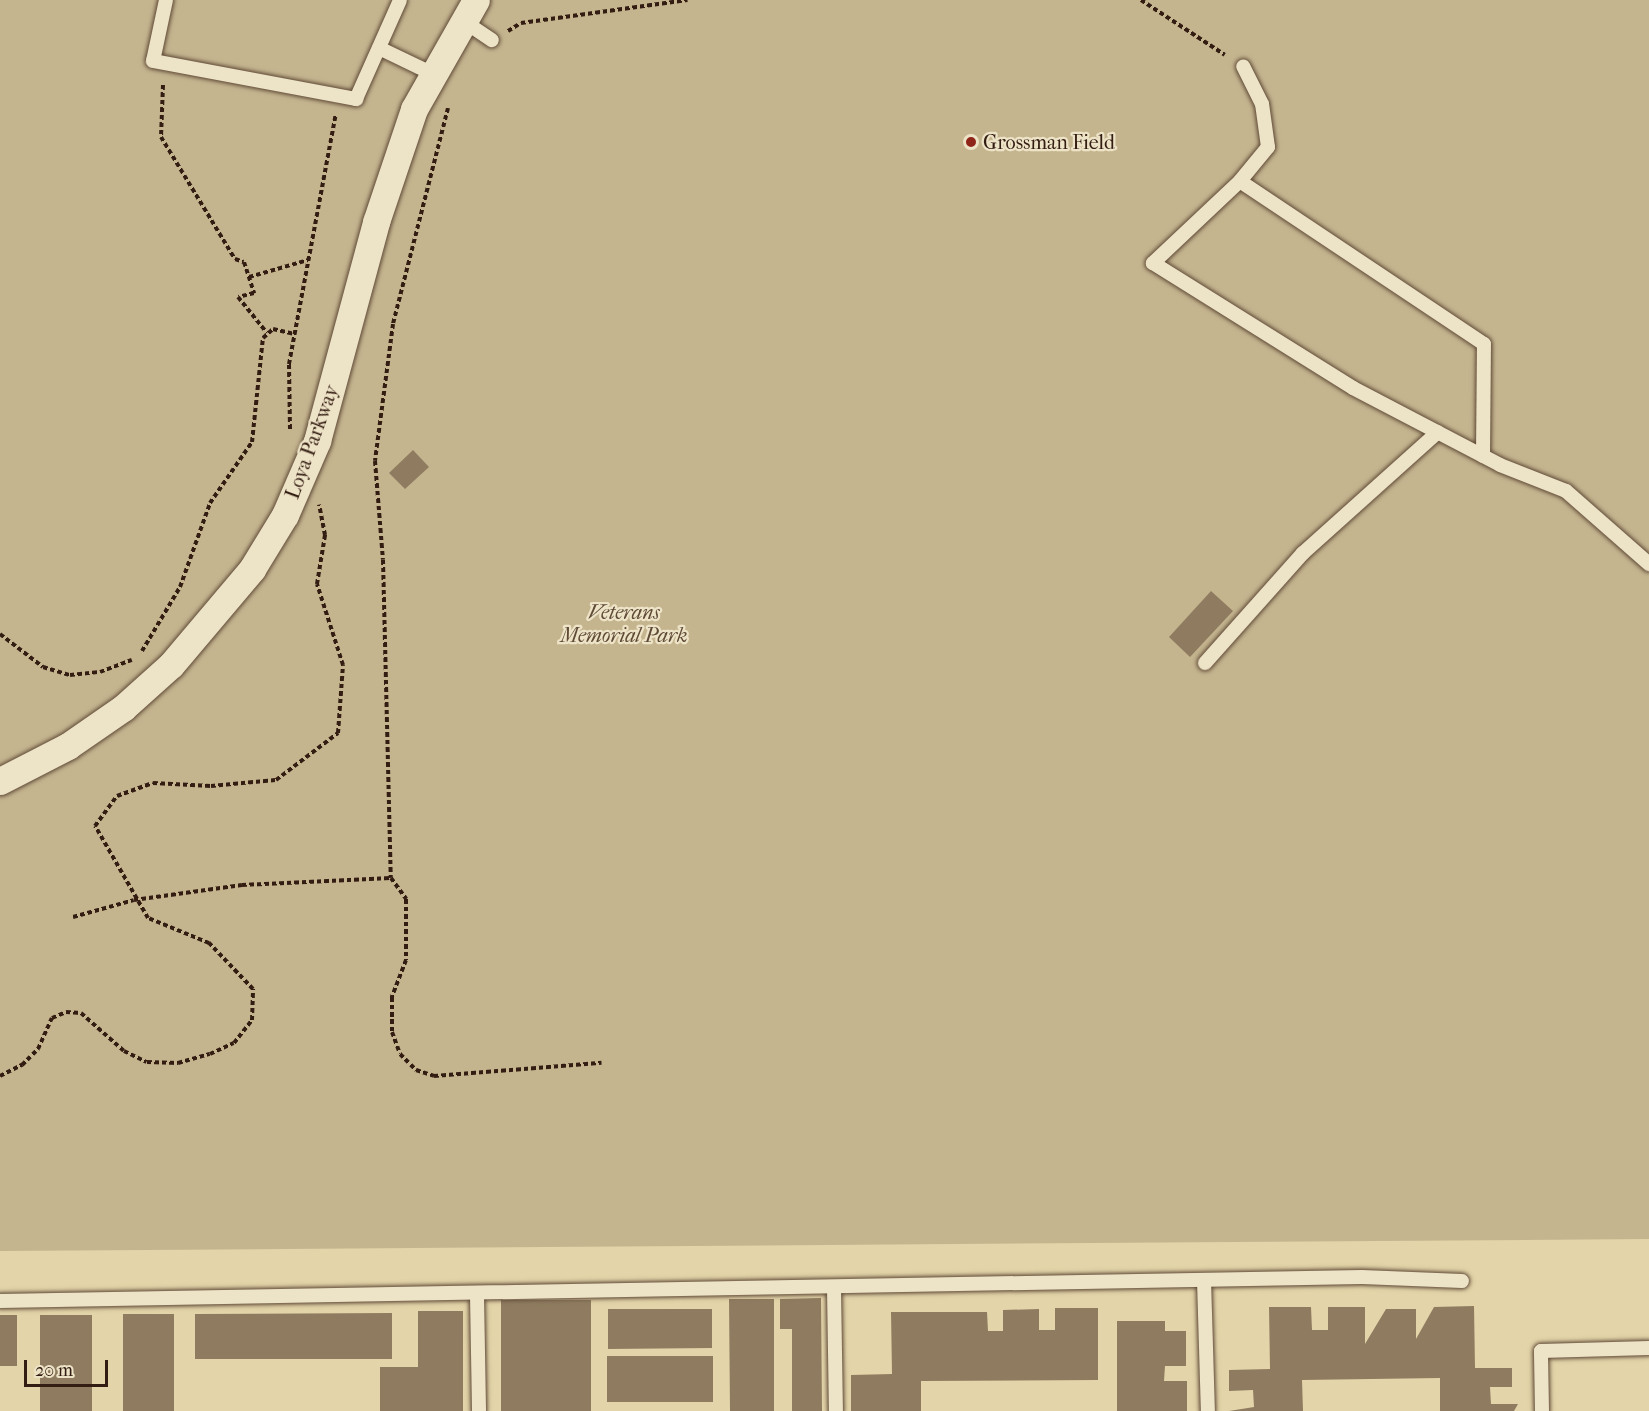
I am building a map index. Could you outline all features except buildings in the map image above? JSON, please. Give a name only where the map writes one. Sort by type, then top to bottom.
[{"type":"street","name":"Loya Parkway","points":[[0,781],[68,746],[123,708],[221,611],[269,542],[317,441],[380,211],[430,74],[469,10]]},
{"type":"lane","points":[[165,0],[153,61],[356,99],[400,0]]},
{"type":"lane","points":[[469,10],[492,40]]},
{"type":"lane","points":[[379,48],[430,74]]},
{"type":"lane","points":[[1243,66],[1262,104],[1268,147],[1240,181],[1154,263],[1353,388],[1483,456],[1566,491],[1649,564]]},
{"type":"lane","points":[[1240,181],[1484,344],[1483,456]]},
{"type":"lane","points":[[1205,663],[1303,553],[1438,432]]},
{"type":"lane","points":[[1204,1280],[1208,1411]]},
{"type":"lane","points":[[0,1301],[477,1295],[1204,1280],[1462,1281]]},
{"type":"lane","points":[[834,1288],[836,1411]]},
{"type":"lane","points":[[477,1295],[479,1411]]},
{"type":"lane","points":[[1542,1411],[1541,1351],[1649,1348]]},
{"type":"path","points":[[492,40],[521,23],[687,0]]},
{"type":"path","points":[[1141,0],[1243,66]]},
{"type":"path","points":[[454,96],[393,324],[375,461],[383,560],[391,878],[405,899],[406,909],[406,960],[392,997],[392,1032],[400,1054],[416,1070],[434,1076],[601,1063]]},
{"type":"path","points":[[160,100],[161,137],[249,277],[254,293],[238,297],[267,333]]},
{"type":"path","points":[[292,439],[287,396],[294,334],[333,130]]},
{"type":"path","points":[[249,277],[308,260]]},
{"type":"path","points":[[0,634],[43,667],[70,675],[115,668],[143,650],[180,587],[210,503],[252,442],[259,348],[267,333],[281,328],[294,334]]},
{"type":"path","points":[[0,1076],[22,1065],[38,1049],[52,1018],[66,1012],[81,1013],[124,1051],[147,1062],[178,1063],[210,1054],[234,1043],[252,1020],[253,989],[240,973],[209,944],[148,918],[134,900],[95,826],[117,796],[153,783],[211,786],[276,780],[338,733],[343,665],[317,584],[325,535],[318,501]]},
{"type":"path","points":[[73,917],[134,900],[242,885],[391,878]]},
{"type":"green space","name":"Veterans Memorial Park","points":[[0,0],[1649,0],[1649,1239],[0,1251]]},
{"type":"place","name":"Grossman Field","points":[[971,142]]}]
